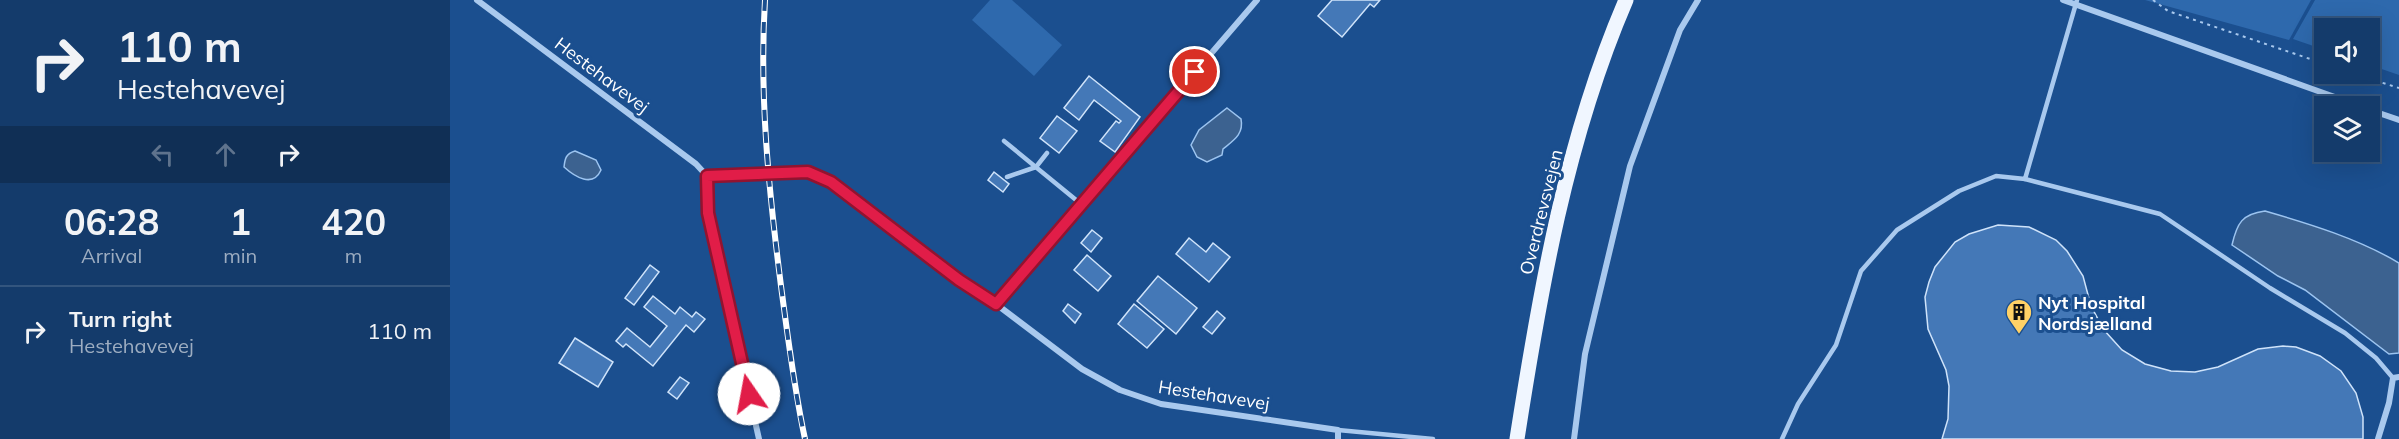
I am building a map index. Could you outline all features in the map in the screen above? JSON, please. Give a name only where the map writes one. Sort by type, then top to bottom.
[{"type":"main road","name":"Overdrevsvejen","points":[[1517,439],[1537,317],[1552,246],[1591,94],[1626,0]]},
{"type":"street","name":"Hestehavevej","points":[[477,0],[696,164],[707,176],[808,172],[831,182],[959,280],[996,304],[1082,369],[1120,390],[1161,404],[1338,430]]},
{"type":"street","points":[[996,304],[1257,0]]},
{"type":"street","points":[[1574,439],[1585,354],[1630,166],[1680,30],[1698,0]]},
{"type":"street","points":[[2063,0],[2076,2],[2333,96]]},
{"type":"street","points":[[2380,113],[2399,120]]},
{"type":"street","points":[[707,176],[708,213],[759,439]]},
{"type":"street","points":[[2378,439],[2396,378]]},
{"type":"street","points":[[1338,430],[1338,439]]},
{"type":"lane","points":[[2025,179],[2076,2]]},
{"type":"lane","points":[[1004,141],[1081,204]]},
{"type":"lane","points":[[1007,177],[1036,167],[1047,153]]},
{"type":"lane","points":[[1782,439],[1798,404],[1836,345],[1861,272],[1897,230],[1959,191],[1996,176],[2025,179],[2160,214],[2270,288],[2345,333],[2396,378]]},
{"type":"lane","points":[[1338,430],[1433,439]]},
{"type":"path","points":[[2153,0],[2168,11],[2314,60]]},
{"type":"path","points":[[2380,82],[2399,88]]},
{"type":"shaded area","points":[[990,0],[1012,0],[1062,45],[1034,76],[972,20]]},
{"type":"shaded area","points":[[2145,0],[2311,0],[2289,40]]},
{"type":"shaded area","points":[[2315,0],[2399,0],[2399,75],[2380,68],[2380,18],[2314,18],[2314,46],[2293,39]]},
{"type":"shaded area","points":[[1227,108],[1241,119],[1240,133],[1223,149],[1222,155],[1207,162],[1197,157],[1191,145],[1199,130]]},
{"type":"shaded area","points":[[575,151],[596,160],[601,170],[593,179],[584,179],[564,167],[566,157]]},
{"type":"shaded area","points":[[2265,211],[2351,239],[2399,263],[2399,353],[2389,354],[2305,290],[2278,276],[2232,245],[2242,221],[2251,214]]},
{"type":"building","points":[[1332,0],[1380,0],[1374,7],[1370,4],[1342,37],[1318,16]]},
{"type":"building","points":[[1089,76],[1140,117],[1115,152],[1100,141],[1116,121],[1119,123],[1121,121],[1094,100],[1079,120],[1064,108]]},
{"type":"building","points":[[1057,116],[1077,131],[1059,153],[1040,138]]},
{"type":"building","points":[[994,172],[1009,184],[1003,192],[988,180]]},
{"type":"building","name":"Nyt Hospital Nordsjælland","points":[[1998,225],[2029,227],[2056,240],[2067,251],[2083,276],[2091,306],[2104,330],[2122,350],[2145,364],[2171,371],[2195,372],[2218,367],[2258,349],[2283,346],[2296,347],[2320,356],[2341,371],[2356,393],[2363,417],[2363,439],[1942,439],[1948,419],[1949,386],[1946,370],[1928,329],[1925,297],[1935,267],[1955,242],[1969,234]]},
{"type":"building","points":[[1092,230],[1102,238],[1091,252],[1081,243]]},
{"type":"building","points":[[1189,238],[1206,252],[1213,243],[1230,257],[1209,282],[1176,254]]},
{"type":"building","points":[[1087,255],[1111,276],[1098,291],[1074,270]]},
{"type":"building","points":[[650,265],[659,272],[634,305],[625,298]]},
{"type":"building","points":[[1158,276],[1197,308],[1176,334],[1137,301]]},
{"type":"building","points":[[653,296],[675,314],[680,307],[692,317],[696,312],[705,319],[694,332],[686,325],[653,366],[626,344],[623,347],[616,341],[627,328],[650,347],[667,326],[644,307]]},
{"type":"building","points":[[1068,304],[1081,314],[1075,323],[1063,311]]},
{"type":"building","points":[[1134,304],[1164,329],[1147,348],[1118,324]]},
{"type":"building","points":[[1217,311],[1225,318],[1212,334],[1203,327]]},
{"type":"building","points":[[575,338],[613,362],[598,387],[559,363]]},
{"type":"building","points":[[680,377],[689,383],[677,399],[668,392]]},
{"type":"railway","points":[[765,0],[763,72],[769,179],[789,344],[805,439]]},
{"type":"place","name":"Nyt Hospital Nordsjælland","points":[[2019,335]]},
{"type":"route","points":[[749,394],[708,213],[707,176],[808,172],[831,182],[959,280],[996,304],[1195,72]]}]
